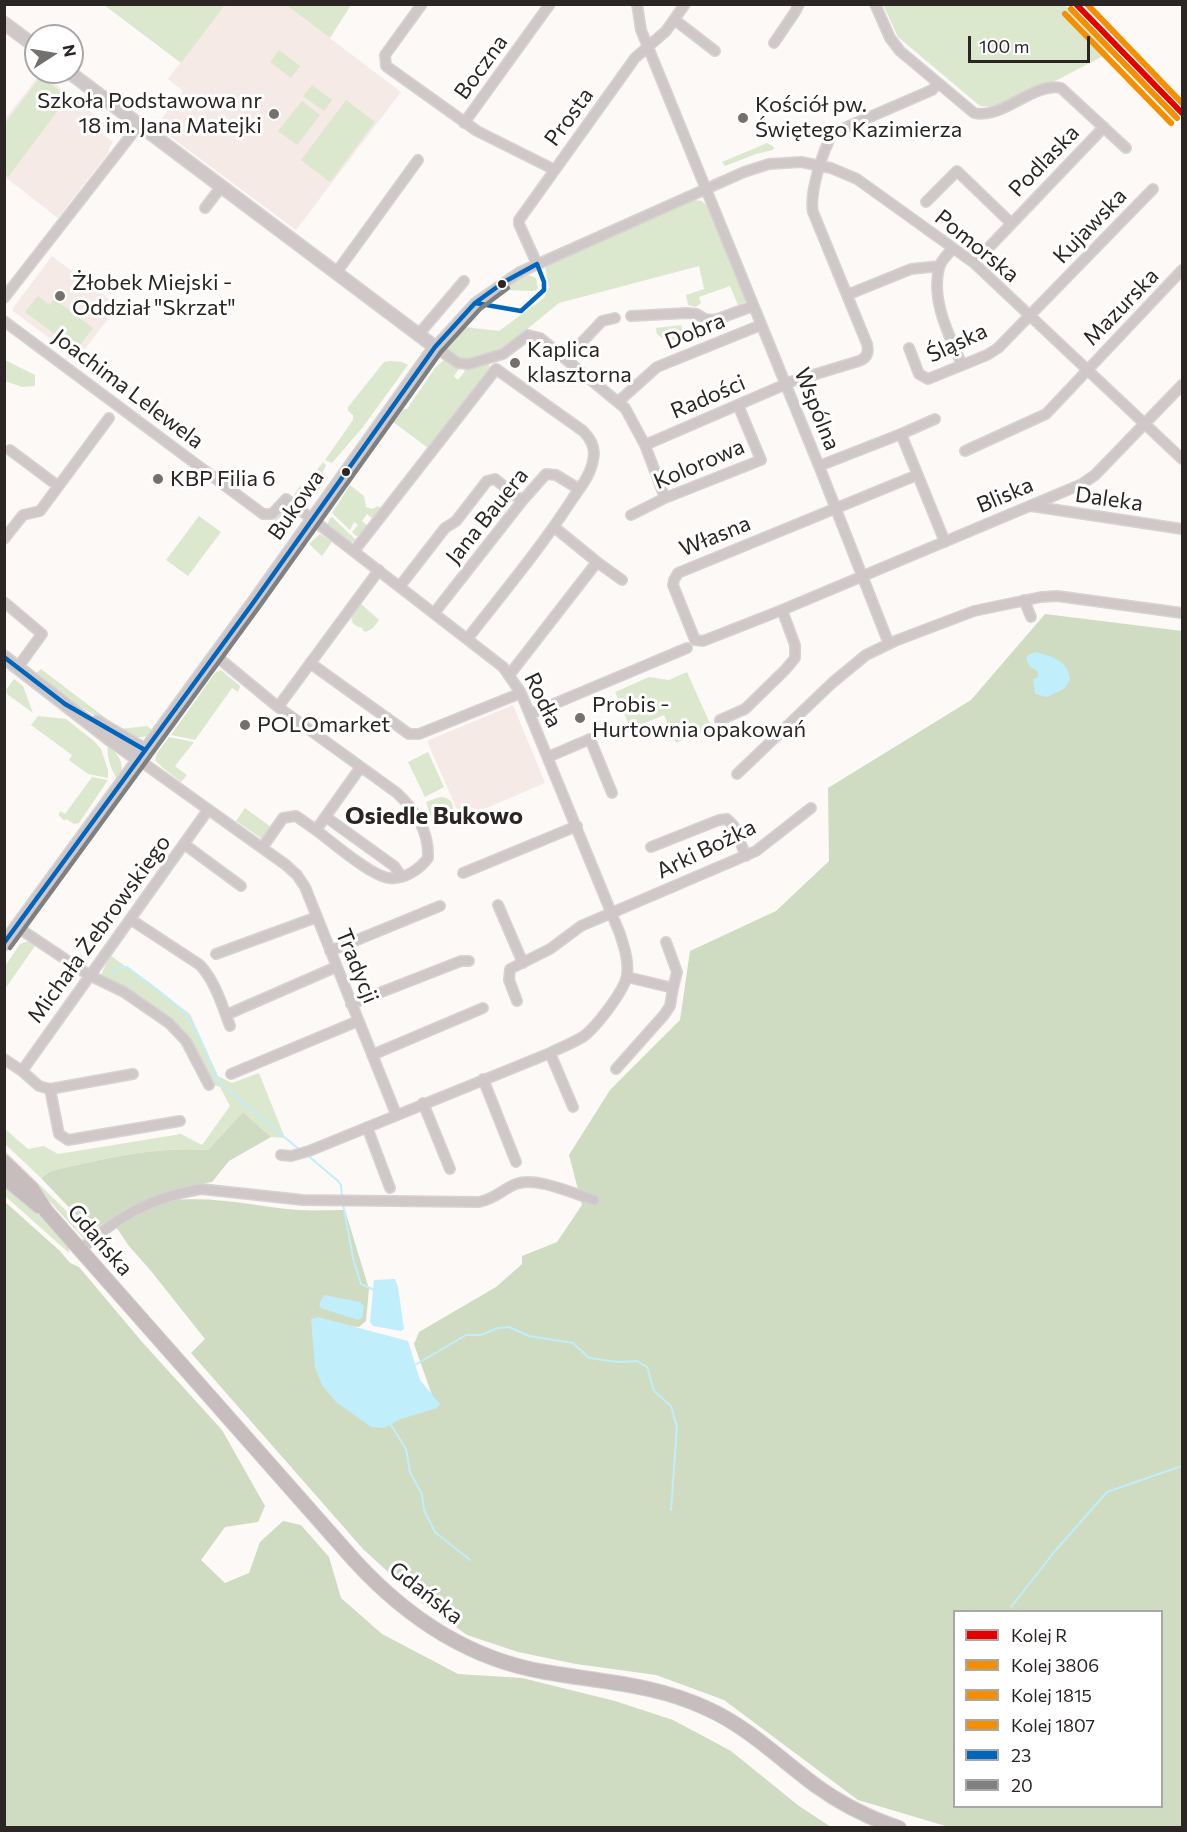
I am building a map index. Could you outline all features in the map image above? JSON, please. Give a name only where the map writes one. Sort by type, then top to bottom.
[{"type":"main road","name":"Gdańska","points":[[4,1162],[32,1189],[46,1210],[354,1560],[388,1594],[421,1621],[458,1644],[515,1666],[651,1689],[698,1704],[740,1728],[839,1801],[874,1819],[900,1827]]},
{"type":"main road","name":"Gdańska","points":[[4,1177],[46,1210]]},
{"type":"street","name":"Boczna","points":[[422,4],[385,55],[384,61],[391,70],[464,123],[555,170]]},
{"type":"street","name":"Boczna","points":[[464,123],[550,4]]},
{"type":"street","name":"Wspólna","points":[[637,4],[641,30],[786,384],[889,644]]},
{"type":"street","name":"Prosta","points":[[537,264],[519,222],[634,58],[659,38],[686,4]]},
{"type":"street","points":[[774,43],[798,4]]},
{"type":"street","points":[[875,4],[896,46],[970,110],[981,114],[988,113],[1050,87],[1061,88],[1126,148]]},
{"type":"street","points":[[675,20],[715,51]]},
{"type":"street","points":[[4,23],[24,38]]},
{"type":"street","points":[[84,83],[458,363],[469,364],[503,354],[523,337],[532,334],[540,338],[619,401],[637,427],[665,498]]},
{"type":"street","points":[[938,83],[932,90],[833,133],[812,199],[813,212],[847,295],[911,269],[940,266]]},
{"type":"street","points":[[4,298],[139,125]]},
{"type":"street","name":"Podlaska","points":[[974,263],[1104,127]]},
{"type":"street","points":[[336,273],[418,160]]},
{"type":"street","name":"Pomorska","points":[[706,189],[769,164],[792,162],[821,165],[857,179],[974,263],[1182,459]]},
{"type":"street","name":"Podlaska","points":[[926,202],[957,171],[1011,223]]},
{"type":"street","points":[[205,208],[221,187]]},
{"type":"street","name":"Bukowa","points":[[4,945],[435,347],[458,319],[475,303],[504,282],[537,264],[706,189]]},
{"type":"street","name":"Kujawska","points":[[1030,316],[1153,189]]},
{"type":"street","points":[[952,248],[940,266],[938,280],[941,315],[962,365]]},
{"type":"street","name":"Mazurska","points":[[964,451],[1046,414],[1182,270]]},
{"type":"street","points":[[418,335],[464,281]]},
{"type":"street","name":"Radości","points":[[645,445],[786,384],[859,361],[867,355],[867,344],[847,295]]},
{"type":"street","points":[[631,316],[687,313],[716,320],[753,306]]},
{"type":"street","name":"Śląska","points":[[909,348],[920,374],[928,379],[987,355],[998,348],[1030,316]]},
{"type":"street","points":[[567,358],[602,321],[615,318]]},
{"type":"street","name":"Joachima Lelewela","points":[[4,321],[262,514],[272,514],[286,499],[313,519]]},
{"type":"street","name":"Dobra","points":[[619,401],[657,367],[761,325]]},
{"type":"street","points":[[354,551],[496,369],[583,431],[590,439],[593,449],[592,466],[554,527],[468,638]]},
{"type":"street","name":"Bliska","points":[[695,640],[703,641],[782,610],[1082,484],[1095,475],[1182,385]]},
{"type":"street","name":"Kolorowa","points":[[631,515],[665,498],[761,460],[738,405]]},
{"type":"street","points":[[4,539],[23,515],[40,511],[109,418]]},
{"type":"street","points":[[819,466],[935,419]]},
{"type":"street","points":[[902,434],[945,542]]},
{"type":"street","points":[[6,451],[58,486]]},
{"type":"street","name":"Jana Bauera","points":[[435,612],[546,474],[556,475],[579,489]]},
{"type":"street","name":"Własna","points":[[695,640],[674,585],[678,573],[917,475]]},
{"type":"street","points":[[400,586],[445,528],[456,521],[487,481],[495,479],[522,501]]},
{"type":"street","points":[[1062,492],[1060,503],[1065,512]]},
{"type":"street","name":"Daleka","points":[[1029,506],[1182,529]]},
{"type":"street","name":"Rodła","points":[[313,519],[435,612],[510,674],[530,714],[612,914],[625,951],[627,977]]},
{"type":"street","points":[[554,527],[622,580]]},
{"type":"street","points":[[510,674],[597,562]]},
{"type":"street","points":[[278,707],[379,570]]},
{"type":"street","points":[[737,774],[848,668],[866,655],[975,611],[1041,597],[1068,597],[1182,614]]},
{"type":"street","points":[[1024,600],[1031,617]]},
{"type":"street","points":[[4,602],[42,634],[18,667]]},
{"type":"street","points":[[720,720],[745,709],[795,658],[795,645],[782,610]]},
{"type":"street","points":[[530,714],[687,648]]},
{"type":"street","points":[[215,655],[278,707],[409,804],[427,837],[428,858],[418,870],[402,877],[379,876],[296,816],[283,818],[262,848]]},
{"type":"street","points":[[4,657],[65,704],[142,755]]},
{"type":"street","points":[[310,663],[409,734],[419,734],[521,693]]},
{"type":"street","points":[[548,757],[590,739],[612,793]]},
{"type":"street","name":"Tradycji","points":[[142,755],[208,810],[297,875],[320,919],[336,967],[396,1114]]},
{"type":"street","points":[[315,830],[360,768]]},
{"type":"street","name":"Arki Bożka","points":[[523,963],[550,949],[581,926],[756,851],[811,808]]},
{"type":"street","name":"Michała Żebrowskiego","points":[[22,1071],[88,975],[208,810]]},
{"type":"street","points":[[326,817],[394,866],[402,877]]},
{"type":"street","points":[[651,847],[719,820],[728,819],[733,825],[746,856]]},
{"type":"street","points":[[463,873],[577,826]]},
{"type":"street","points":[[184,844],[241,886]]},
{"type":"street","points":[[498,905],[523,963],[510,969],[508,974],[517,1001]]},
{"type":"street","points":[[330,951],[440,906]]},
{"type":"street","points":[[130,919],[207,972],[230,1026]]},
{"type":"street","points":[[216,954],[320,919]]},
{"type":"street","points":[[17,927],[88,975],[124,992],[169,1023],[186,1041],[209,1085]]},
{"type":"street","points":[[616,1069],[670,1006],[677,972],[666,942]]},
{"type":"street","points":[[351,1004],[461,960],[469,961]]},
{"type":"street","points":[[226,1015],[336,967]]},
{"type":"street","points":[[281,1155],[291,1156],[309,1151],[550,1053],[592,1029],[621,990],[627,977],[673,988]]},
{"type":"street","points":[[372,1055],[483,1008]]},
{"type":"street","points":[[231,1074],[358,1021]]},
{"type":"street","points":[[550,1053],[573,1107]]},
{"type":"street","points":[[4,1059],[39,1086],[50,1089],[133,1074]]},
{"type":"street","points":[[483,1079],[516,1162]]},
{"type":"street","points":[[50,1089],[59,1134],[68,1140],[180,1122]]},
{"type":"street","points":[[423,1103],[450,1169]]},
{"type":"street","points":[[367,1127],[390,1188]]},
{"type":"street","points":[[81,1249],[111,1224],[137,1208],[187,1191],[201,1189],[303,1200],[478,1202],[492,1199],[514,1185],[525,1182],[547,1185],[594,1200]]},
{"type":"shaded area","name":"Szkoła Podstawowa nr 18 im. Jana Matejki","points":[[225,5],[286,5],[401,92],[296,230],[156,126],[183,91],[168,79]]},
{"type":"shaded area","points":[[32,84],[55,84],[106,124],[100,132],[113,142],[109,152],[58,218],[5,177],[4,120]]},
{"type":"shaded area","points":[[52,256],[118,306],[78,358],[13,311]]},
{"type":"shaded area","points":[[513,705],[545,783],[461,819],[427,741]]},
{"type":"green space","points":[[104,5],[225,5],[181,63]]},
{"type":"green space","points":[[286,5],[351,5],[330,38]]},
{"type":"green space","points":[[883,5],[1065,5],[1111,52],[1059,79],[995,107],[980,106],[898,37]]},
{"type":"green space","points":[[279,50],[300,66],[291,78],[270,62]]},
{"type":"green space","points":[[35,84],[51,84],[68,97],[8,177],[5,174],[5,123]]},
{"type":"green space","points":[[312,85],[332,100],[324,111],[303,96]]},
{"type":"green space","points":[[346,100],[375,122],[330,182],[301,160]]},
{"type":"green space","points":[[302,101],[320,115],[297,145],[278,131]]},
{"type":"green space","points":[[767,143],[774,147],[773,150],[725,166],[722,162]]},
{"type":"green space","points":[[694,200],[702,201],[707,206],[747,301],[738,305],[730,286],[699,297],[701,303],[696,307],[688,305],[686,295],[704,289],[699,266],[559,303],[499,352],[464,361],[445,349],[444,344],[456,329],[465,327],[499,331],[544,298],[549,287],[545,266]]},
{"type":"green space","points":[[526,274],[536,278],[538,288],[535,291],[501,290]]},
{"type":"green space","points":[[38,296],[49,305],[54,299],[93,328],[76,350],[25,312]]},
{"type":"green space","points":[[681,325],[685,338],[666,341],[657,334],[656,328]]},
{"type":"green space","points":[[445,359],[462,367],[454,376],[458,380],[465,371],[464,368],[487,362],[490,367],[428,448],[393,420],[404,409],[407,409],[435,368]]},
{"type":"green space","points":[[5,360],[35,375],[35,386],[22,387],[5,381]]},
{"type":"green space","points":[[384,362],[408,365],[363,427],[332,463],[325,460],[353,420],[348,407]]},
{"type":"green space","points":[[323,462],[326,465],[323,472],[326,476],[318,492],[305,503],[299,504],[294,497],[295,493],[301,485],[304,487]]},
{"type":"green space","points":[[350,485],[364,496],[366,507],[372,509],[378,506],[382,509],[374,520],[367,514],[362,521],[369,527],[362,535],[356,536],[352,532],[358,525],[354,522],[350,530],[332,513]]},
{"type":"green space","points":[[289,507],[294,511],[294,518],[272,526],[283,509]]},
{"type":"green space","points":[[199,516],[221,532],[188,576],[166,560]]},
{"type":"green space","points":[[332,517],[357,541],[350,542],[327,525]]},
{"type":"green space","points":[[320,534],[332,542],[322,556],[309,544]]},
{"type":"green space","points":[[359,602],[379,620],[373,628],[366,632],[352,621],[352,614]]},
{"type":"green space","points":[[1045,614],[1182,631],[1182,1827],[949,1827],[858,1800],[724,1700],[656,1675],[576,1664],[518,1652],[467,1635],[422,1603],[363,1549],[191,1353],[205,1339],[116,1227],[135,1213],[156,1204],[179,1200],[228,1201],[299,1210],[345,1210],[369,1289],[366,1321],[359,1327],[315,1322],[433,1398],[414,1344],[419,1332],[496,1287],[522,1264],[522,1256],[557,1242],[582,1205],[569,1155],[610,1090],[680,1020],[690,951],[776,911],[829,861],[828,788],[971,700]]},
{"type":"green space","points":[[41,669],[111,722],[112,726],[71,701],[35,674]]},
{"type":"green space","points":[[221,670],[240,686],[238,692],[232,688],[195,740],[171,735],[215,673]]},
{"type":"green space","points":[[687,672],[712,728],[676,743],[664,715],[631,729],[615,692],[649,677],[669,680]]},
{"type":"green space","points":[[14,679],[23,686],[33,713],[7,694],[6,690]]},
{"type":"green space","points":[[38,716],[66,719],[94,741],[101,749],[108,770],[108,778],[88,774],[69,760],[72,755],[31,725]]},
{"type":"green space","points":[[147,726],[154,731],[141,737],[133,736],[120,729]]},
{"type":"green space","points":[[169,737],[194,742],[175,766],[187,775],[181,782],[155,760],[157,753]]},
{"type":"green space","points":[[108,746],[116,753],[122,765],[118,780],[110,764]]},
{"type":"green space","points":[[428,752],[444,787],[425,797],[408,762]]},
{"type":"green space","points":[[92,777],[108,780],[79,823],[74,824],[66,819],[64,821],[59,815],[60,811],[65,814]]},
{"type":"green space","points":[[440,797],[451,802],[454,815],[434,828],[426,802]]},
{"type":"green space","points":[[245,808],[271,827],[262,839],[236,821]]},
{"type":"green space","points":[[28,941],[35,946],[5,989],[5,966],[20,944]]},
{"type":"green space","points":[[110,955],[190,1014],[218,1076],[232,1083],[259,1073],[285,1138],[271,1137],[243,1112],[208,1150],[168,1150],[129,1154],[51,1171],[41,1178],[5,1144],[4,1128],[28,1149],[44,1146],[58,1154],[181,1134],[202,1145],[230,1106],[220,1087],[214,1085],[191,1039],[168,1015],[101,975]]},
{"type":"green space","points":[[243,1112],[271,1137],[229,1161],[212,1182],[159,1195],[97,1227],[84,1223],[41,1178],[51,1171],[129,1154],[168,1150],[208,1150]]},
{"type":"green space","points":[[4,1150],[88,1232],[89,1238],[84,1239],[5,1155]]},
{"type":"green space","points":[[4,1183],[39,1215],[69,1248],[69,1253],[5,1196]]},
{"type":"green space","points":[[4,1201],[60,1251],[70,1263],[79,1267],[143,1343],[222,1430],[265,1506],[258,1522],[225,1527],[201,1560],[225,1583],[249,1573],[260,1542],[283,1521],[301,1525],[329,1557],[341,1598],[382,1634],[458,1674],[522,1678],[615,1701],[673,1720],[731,1751],[799,1806],[831,1827],[5,1827]]},
{"type":"water","points":[[1036,652],[1059,660],[1067,668],[1070,680],[1064,689],[1047,697],[1035,694],[1033,679],[1038,677],[1038,672],[1029,665],[1026,658]]},
{"type":"water","points":[[395,1279],[404,1329],[401,1331],[373,1326],[370,1322],[374,1280]]},
{"type":"water","points":[[324,1295],[360,1302],[364,1306],[362,1318],[358,1320],[321,1308],[319,1304]]},
{"type":"water","points":[[318,1317],[408,1341],[420,1380],[440,1404],[437,1408],[401,1419],[384,1428],[371,1427],[336,1402],[322,1385],[315,1368],[311,1319]]},
{"type":"waterway","points":[[112,974],[119,968],[127,967],[180,1008],[196,1030],[221,1084],[301,1151]]},
{"type":"waterway","points":[[306,1154],[338,1181],[341,1185],[342,1198]]},
{"type":"waterway","points":[[343,1204],[353,1258],[361,1284],[374,1290]]},
{"type":"waterway","points":[[415,1365],[466,1335],[481,1335],[498,1328],[509,1327],[529,1336],[573,1343],[589,1358],[618,1362],[637,1361],[647,1367],[654,1391],[671,1406],[677,1427],[671,1510]]},
{"type":"waterway","points":[[391,1425],[406,1449],[410,1472],[422,1494],[424,1510],[435,1532],[470,1560]]},
{"type":"waterway","points":[[1011,1607],[1055,1551],[1107,1492],[1182,1466]]},
{"type":"rail line","name":"R","points":[[1076,4],[1182,113]]},
{"type":"rail line","name":"1815","points":[[1087,4],[1182,103]]},
{"type":"rail line","name":"3806","points":[[1071,9],[1177,118]]},
{"type":"rail line","name":"1807","points":[[1065,14],[1171,123]]},
{"type":"transit line","name":"23","points":[[475,303],[521,311],[544,290],[544,282],[537,264]]},
{"type":"transit line","name":"23","points":[[4,943],[253,603],[435,347],[475,303],[504,282],[537,264]]},
{"type":"transit line","name":"20","points":[[10,948],[259,607],[441,352],[480,309],[508,288]]},
{"type":"transit line","name":"23","points":[[4,657],[65,704],[145,750]]},
{"type":"place","name":"Szkoła Podstawowa nr 18 im. Jana Matejki","points":[[274,114]]},
{"type":"place","name":"Kościół pw. Świętego Kazimierza","points":[[743,118]]},
{"type":"place","name":"Żłobek Miejski - Oddział \"Skrzat\"","points":[[60,296]]},
{"type":"place","name":"Kaplica klasztorna","points":[[515,363]]},
{"type":"place","name":"KBP Filia 6","points":[[158,479]]},
{"type":"place","name":"Probis - Hurtownia opakowań","points":[[580,718]]},
{"type":"place","name":"POLOmarket","points":[[245,725]]},
{"type":"district","name":"Osiedle Bukowo","points":[[434,816]]}]
